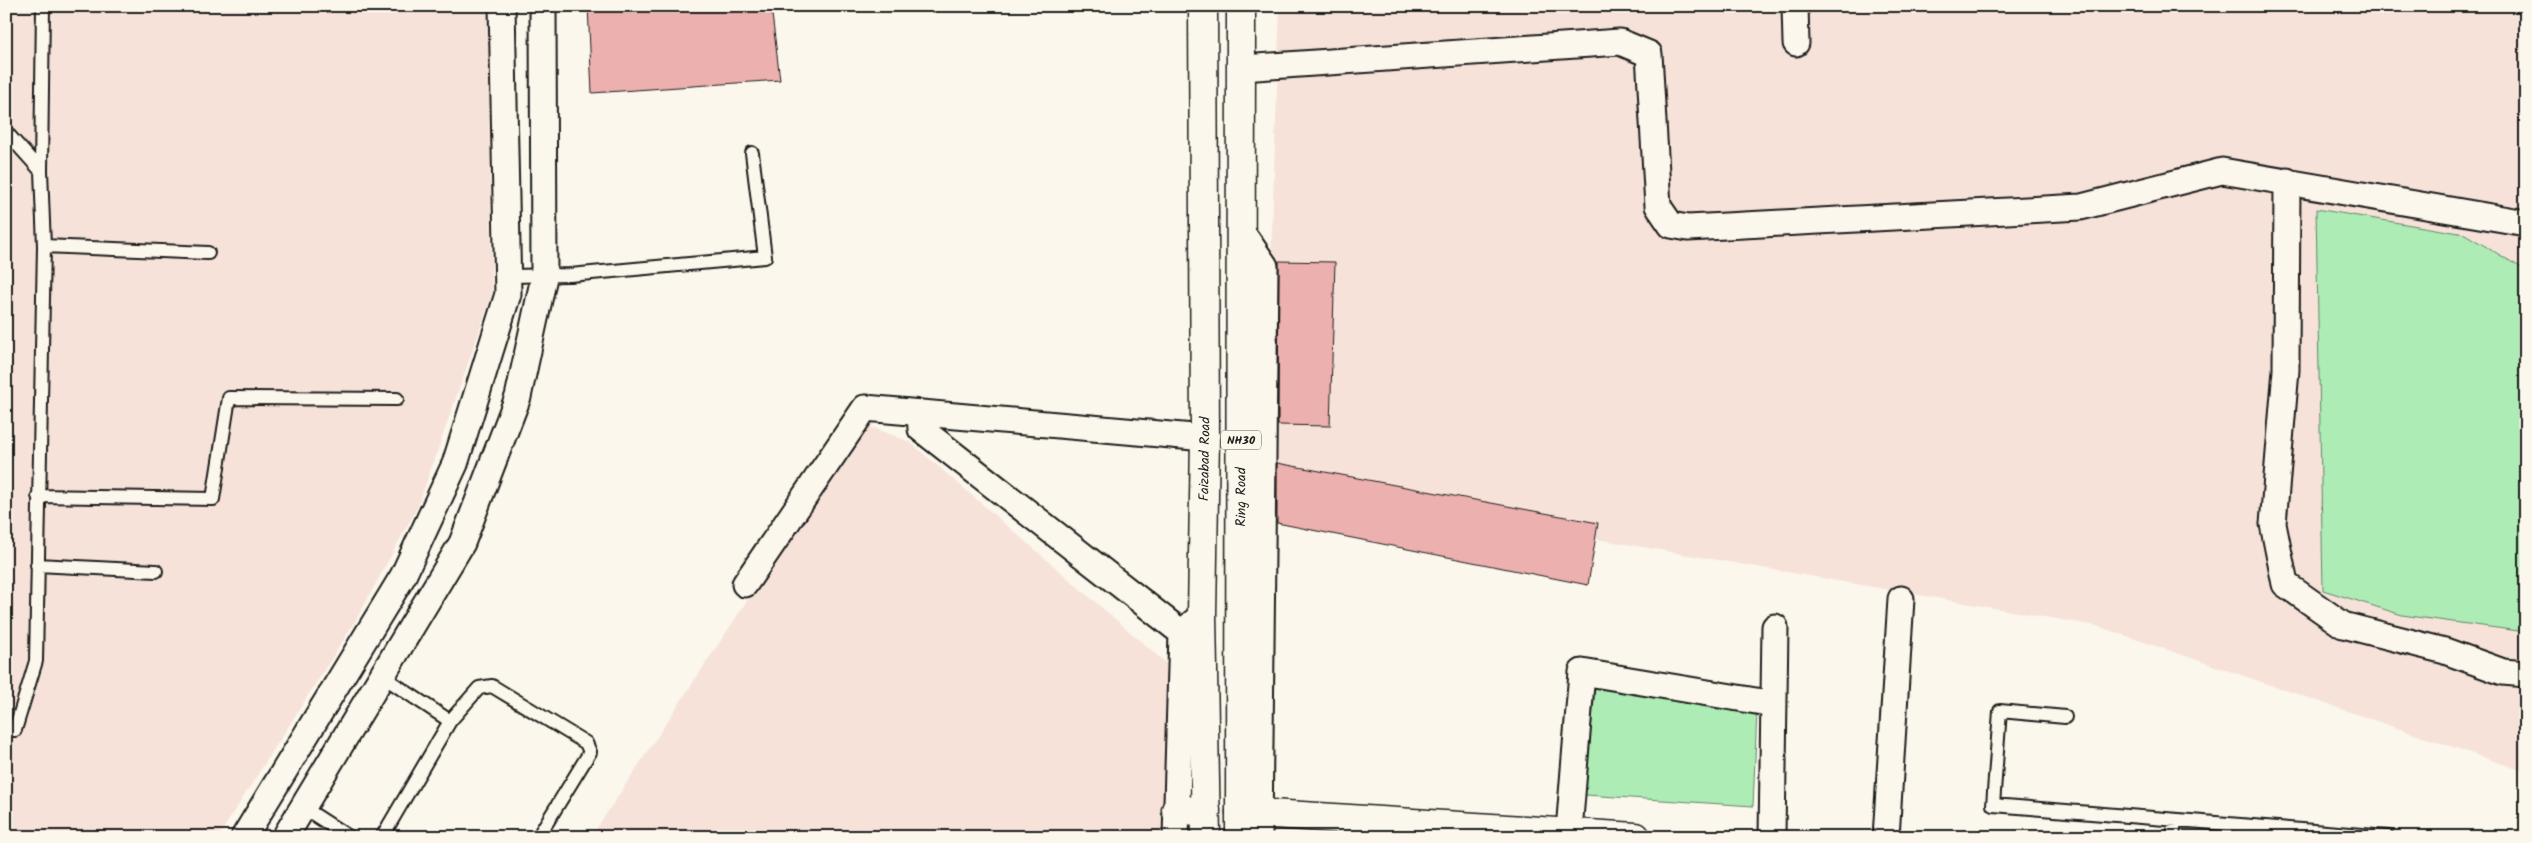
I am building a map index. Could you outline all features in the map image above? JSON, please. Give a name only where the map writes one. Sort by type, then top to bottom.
[{"type":"main road","name":"Faizabad Road","points":[[1203,6],[1205,438],[1202,615],[1206,824]]},
{"type":"main road","name":"NH30","points":[[1241,6],[1242,68]]},
{"type":"main road","name":"Ring Road","points":[[1242,68],[1241,231],[1250,825]]},
{"type":"main road","points":[[1176,810],[1206,824]]},
{"type":"main road","points":[[1250,825],[1569,831],[1636,837]]},
{"type":"street","points":[[244,837],[403,576],[455,464],[508,294],[502,6]]},
{"type":"street","points":[[286,837],[462,542],[518,397],[544,277],[543,6]]},
{"type":"street","points":[[1795,6],[1796,43]]},
{"type":"street","points":[[1242,68],[1620,42],[1649,54],[1658,206],[1671,225],[1688,228],[2081,207],[2222,171],[2526,223]]},
{"type":"street","points":[[506,145],[544,146]]},
{"type":"street","points":[[2287,181],[2286,370],[2273,524],[2286,584],[2343,625],[2445,651],[2503,672],[2526,674]]},
{"type":"street","points":[[745,584],[865,408],[1205,438]]},
{"type":"street","points":[[920,413],[921,428],[1182,633]]},
{"type":"street","points":[[1886,837],[1901,599]]},
{"type":"street","points":[[1176,837],[1182,633],[1202,615]]},
{"type":"street","points":[[1772,837],[1775,627]]},
{"type":"street","points":[[1569,831],[1582,672],[1774,704]]},
{"type":"lane","points":[[6,730],[15,730],[36,661],[44,246],[41,171],[43,6]]},
{"type":"lane","points":[[6,132],[41,171]]},
{"type":"lane","points":[[508,276],[544,277],[765,257],[752,153]]},
{"type":"lane","points":[[44,246],[208,252]]},
{"type":"lane","points":[[38,496],[212,499],[228,398],[397,399]]},
{"type":"lane","points":[[37,565],[156,571]]},
{"type":"lane","points":[[382,676],[450,721]]},
{"type":"lane","points":[[382,837],[450,721],[479,688],[492,686],[586,743],[590,752],[538,837]]},
{"type":"lane","points":[[2065,717],[2000,711],[1993,804],[2388,837]]},
{"type":"lane","points":[[304,808],[349,837]]},
{"type":"lane","points":[[2173,837],[2175,820]]},
{"type":"shaded area","points":[[6,6],[488,6],[492,295],[418,506],[356,620],[218,837],[6,837]]},
{"type":"shaded area","points":[[1280,6],[2526,6],[2526,772],[2097,626],[1263,481]]},
{"type":"shaded area","points":[[864,424],[910,442],[1173,669],[1175,837],[591,837]]},
{"type":"green space","points":[[2316,209],[2465,234],[2525,270],[2526,632],[2402,615],[2323,590]]},
{"type":"green space","points":[[1595,688],[1757,711],[1753,806],[1585,795]]},
{"type":"building","points":[[588,6],[771,6],[780,80],[592,93]]},
{"type":"building","points":[[1279,261],[1335,262],[1330,426],[1278,425]]},
{"type":"building","points":[[1277,463],[1598,523],[1588,585],[1277,523]]}]
